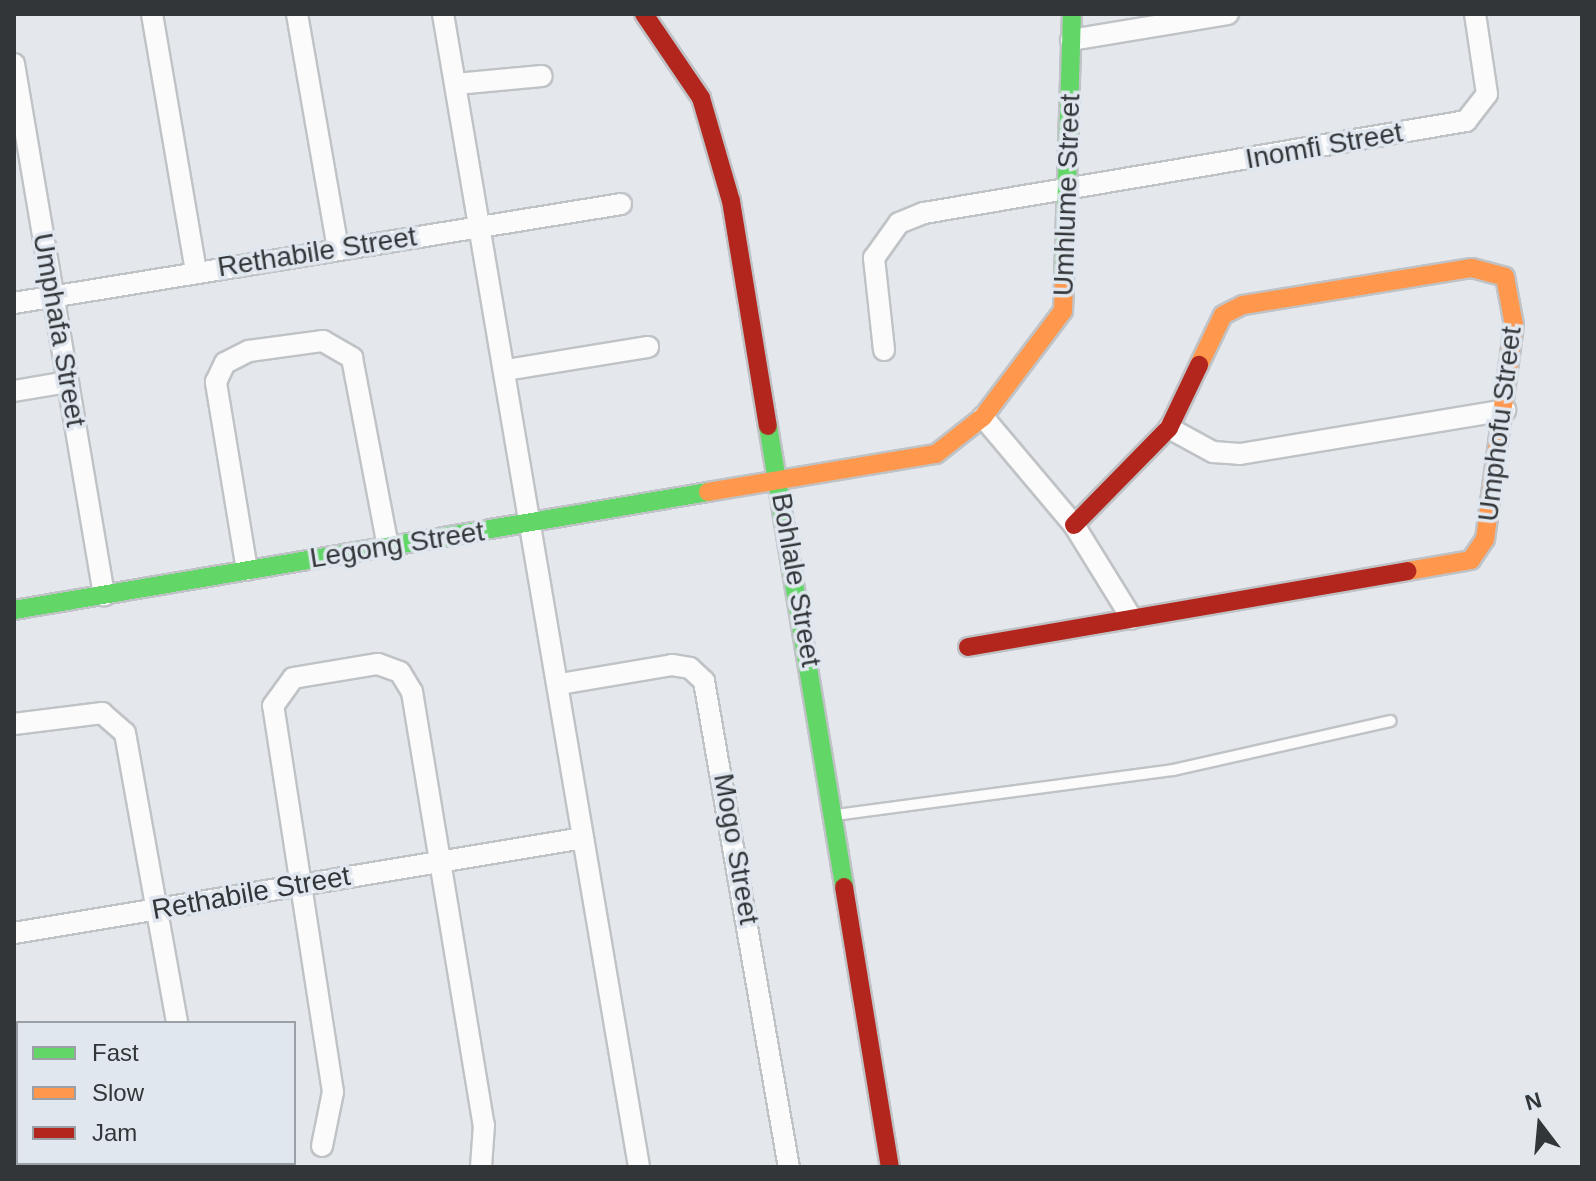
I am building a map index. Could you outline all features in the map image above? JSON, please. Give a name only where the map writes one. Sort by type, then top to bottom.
[{"type":"street","points":[[152,14],[196,271]]},
{"type":"street","points":[[297,14],[338,248]]},
{"type":"street","points":[[443,14],[560,684],[639,1167]]},
{"type":"street","name":"Bohlale Street","points":[[644,14],[716,131],[836,815],[890,1167]]},
{"type":"street","name":"Umhlume Street","points":[[780,483],[922,460],[983,417],[1063,311],[1072,14]]},
{"type":"street","points":[[1071,40],[1228,14]]},
{"type":"street","name":"Inomfi Street","points":[[884,350],[874,258],[899,223],[1068,190],[1466,121],[1487,94],[1475,14]]},
{"type":"street","name":"Umphafa Street","points":[[14,64],[104,595]]},
{"type":"street","points":[[456,84],[542,76]]},
{"type":"street","name":"Rethabile Street","points":[[14,303],[621,204]]},
{"type":"street","name":"Umphofu Street","points":[[968,647],[1471,560],[1485,539],[1505,410],[1513,301],[1498,271],[1472,268],[1243,305],[1223,315],[1169,428],[1074,525]]},
{"type":"street","points":[[247,570],[216,382],[225,363],[249,351],[323,341],[352,358],[388,546]]},
{"type":"street","points":[[506,370],[648,347]]},
{"type":"street","points":[[14,391],[68,382]]},
{"type":"street","points":[[1169,428],[1213,452],[1240,454],[1505,410]]},
{"type":"street","points":[[983,417],[1074,525],[1132,619]]},
{"type":"street","name":"Legong Street","points":[[14,610],[780,483]]},
{"type":"street","points":[[322,1146],[333,1092],[273,706],[283,684],[318,673],[378,664],[407,680],[442,861],[484,1125],[481,1167]]},
{"type":"street","name":"Mogo Street","points":[[560,684],[672,665],[690,668],[704,681],[789,1167]]},
{"type":"street","points":[[14,724],[90,712],[120,724],[159,910],[177,1021]]},
{"type":"street","name":"Rethabile Street","points":[[14,933],[583,838]]},
{"type":"lane","points":[[836,815],[1173,770],[1391,721]]},
{"type":"traffic: fast","points":[[1064,282],[1072,14]]},
{"type":"traffic: fast","points":[[768,426],[844,887]]},
{"type":"traffic: fast","points":[[14,610],[708,492]]},
{"type":"traffic: slow","points":[[1199,365],[1223,315],[1243,305],[1472,268],[1505,277],[1514,325],[1485,539],[1471,560],[1407,571]]},
{"type":"traffic: slow","points":[[708,492],[936,454],[983,417],[1063,311],[1064,282]]},
{"type":"traffic: jam","points":[[644,14],[701,98],[731,201],[768,426]]},
{"type":"traffic: jam","points":[[1074,525],[1169,428],[1199,365]]},
{"type":"traffic: jam","points":[[968,647],[1407,571]]},
{"type":"traffic: jam","points":[[844,887],[890,1167]]}]
